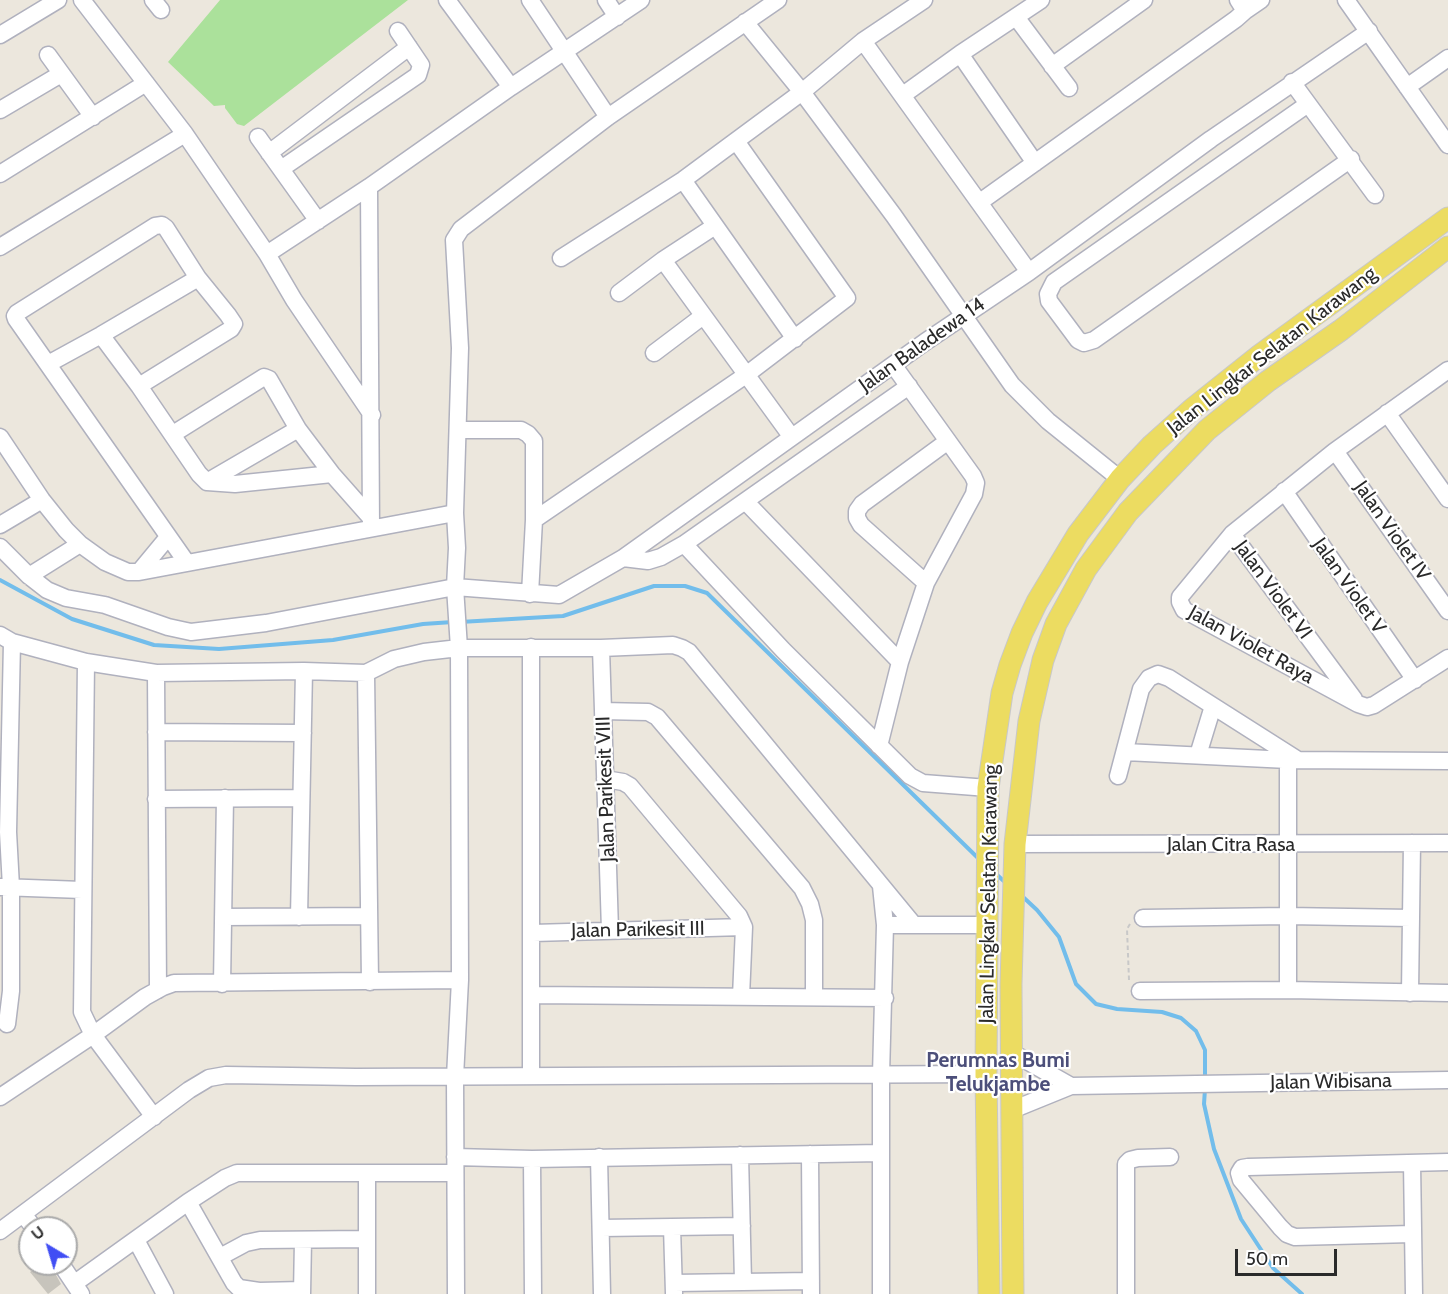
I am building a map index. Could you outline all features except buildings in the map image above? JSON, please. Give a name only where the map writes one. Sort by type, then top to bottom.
[{"type":"main road","name":"Jalan Lingkar Selatan Karawang","points":[[989,1294],[986,1074],[988,788],[1002,693],[1022,633],[1037,602],[1078,534],[1120,479],[1170,428],[1214,390],[1448,218]]},
{"type":"main road","name":"Jalan Lingkar Selatan Karawang","points":[[1013,1294],[1011,1052],[1015,844],[1028,730],[1044,660],[1056,624],[1086,569],[1128,512],[1228,412],[1341,330],[1448,247]]},
{"type":"street","points":[[0,35],[58,0]]},
{"type":"street","points":[[82,0],[184,134],[267,254],[300,310],[372,415]]},
{"type":"street","points":[[447,0],[511,87]]},
{"type":"street","points":[[530,0],[608,117]]},
{"type":"street","points":[[606,0],[617,17]]},
{"type":"street","points":[[267,254],[369,187],[511,87],[641,0]]},
{"type":"street","points":[[456,1294],[455,1077],[460,980],[455,513],[460,348],[453,247],[456,234],[608,117],[778,0]]},
{"type":"street","points":[[561,258],[683,180],[802,92],[863,41],[924,0]]},
{"type":"street","points":[[903,95],[1041,0]]},
{"type":"street","points":[[1052,66],[1144,0]]},
{"type":"street","points":[[981,202],[1242,6],[1261,0]]},
{"type":"street","points":[[1346,0],[1448,146]]},
{"type":"street","points":[[1016,17],[1069,88]]},
{"type":"street","points":[[745,22],[802,92],[894,216],[1023,399],[1120,479]]},
{"type":"street","points":[[281,169],[418,75],[421,65],[398,31]]},
{"type":"street","name":"Jalan Baladewa 14","points":[[0,547],[29,576],[47,590],[66,598],[105,605],[168,627],[191,632],[266,623],[455,587],[560,595],[623,558],[791,436],[1029,272],[1211,139],[1369,31]]},
{"type":"street","points":[[863,41],[981,202],[1029,272]]},
{"type":"street","points":[[269,153],[409,47]]},
{"type":"street","points":[[960,54],[1035,163]]},
{"type":"street","points":[[48,55],[93,117]]},
{"type":"street","points":[[1407,87],[1448,58]]},
{"type":"street","points":[[0,110],[61,74]]},
{"type":"street","points":[[1293,82],[1375,195]]},
{"type":"street","points":[[0,174],[146,83]]},
{"type":"street","points":[[1308,104],[1054,282],[1047,294],[1049,302],[1078,340],[1084,343],[1094,340],[1351,159]]},
{"type":"street","points":[[0,247],[184,134]]},
{"type":"street","points":[[258,137],[318,221]]},
{"type":"street","points":[[534,520],[746,375],[847,298],[736,141]]},
{"type":"street","points":[[683,180],[795,339]]},
{"type":"street","points":[[369,187],[372,415],[370,522]]},
{"type":"street","points":[[139,386],[231,329],[234,324],[198,278],[162,225],[155,226],[17,313],[16,319],[187,563]]},
{"type":"street","points":[[619,293],[663,260],[715,226]]},
{"type":"street","points":[[663,260],[791,436]]},
{"type":"street","points":[[48,364],[198,278]]},
{"type":"street","points":[[654,353],[703,315]]},
{"type":"street","points":[[101,335],[199,474],[207,482],[235,484],[332,474]]},
{"type":"street","points":[[879,746],[900,662],[926,583],[976,489],[973,476],[894,366]]},
{"type":"street","name":"Jalan Violet Raya","points":[[1358,704],[1185,610],[1181,606],[1180,597],[1232,534],[1284,491],[1387,413],[1446,376]]},
{"type":"street","points":[[173,434],[264,377],[269,379],[298,429],[370,522]]},
{"type":"street","points":[[623,558],[648,561],[661,557],[684,544],[909,386]]},
{"type":"street","points":[[1387,413],[1448,499]]},
{"type":"street","points":[[207,482],[298,429]]},
{"type":"street","points":[[458,430],[521,430],[534,441],[534,520],[530,594]]},
{"type":"street","points":[[926,583],[861,525],[857,518],[857,511],[862,504],[948,441]]},
{"type":"street","points":[[3,447],[42,500],[80,544],[115,568],[128,572],[187,563],[370,522],[455,513]]},
{"type":"street","name":"Jalan Violet IV","points":[[1335,452],[1448,611]]},
{"type":"street","name":"Jalan Violet V","points":[[1284,491],[1414,680]]},
{"type":"street","points":[[0,525],[42,500]]},
{"type":"street","points":[[746,502],[900,662]]},
{"type":"street","name":"Jalan Violet VI","points":[[1232,534],[1358,704]]},
{"type":"street","points":[[139,572],[168,537]]},
{"type":"street","points":[[29,576],[80,544]]},
{"type":"street","points":[[684,544],[783,650],[916,780],[923,783],[988,788]]},
{"type":"street","points":[[7,1024],[11,991],[5,944],[6,638],[86,662],[156,673],[304,671],[366,673],[394,659],[424,652],[458,640],[531,647],[601,648],[673,645],[689,652],[914,925]]},
{"type":"street","points":[[531,647],[531,1076]]},
{"type":"street","name":"Jalan Parikesit VIII","points":[[601,648],[610,930]]},
{"type":"street","points":[[1358,704],[1367,707],[1374,705],[1448,658]]},
{"type":"street","points":[[86,662],[82,1012],[93,1035],[154,1117]]},
{"type":"street","points":[[299,916],[304,671]]},
{"type":"street","points":[[156,673],[158,990]]},
{"type":"street","points":[[366,673],[370,982]]},
{"type":"street","points":[[1118,776],[1141,689],[1154,675],[1169,678],[1293,760]]},
{"type":"street","points":[[1198,755],[1213,706]]},
{"type":"street","points":[[603,711],[648,712],[657,717],[802,888],[810,904],[814,920],[814,997]]},
{"type":"street","points":[[156,732],[303,733]]},
{"type":"street","points":[[1125,752],[1293,760],[1444,758]]},
{"type":"street","points":[[1288,990],[1287,845],[1293,760]]},
{"type":"street","points":[[606,779],[623,782],[630,786],[734,909],[744,927],[741,997]]},
{"type":"street","points":[[222,984],[225,798]]},
{"type":"street","points":[[156,799],[302,798]]},
{"type":"street","points":[[1410,993],[1412,843]]},
{"type":"street","name":"Jalan Citra Rasa","points":[[1015,844],[1448,843]]},
{"type":"street","points":[[881,886],[885,925],[885,998],[881,1075],[881,1294]]},
{"type":"street","points":[[6,887],[82,890]]},
{"type":"street","points":[[223,917],[369,916]]},
{"type":"street","points":[[1143,918],[1287,916],[1411,918]]},
{"type":"street","points":[[885,925],[988,925]]},
{"type":"street","name":"Jalan Parikesit III","points":[[532,933],[744,927]]},
{"type":"street","points":[[0,1097],[158,990],[174,983],[460,980]]},
{"type":"street","points":[[1140,991],[1288,990],[1448,993]]},
{"type":"street","points":[[532,995],[885,998]]},
{"type":"street","points":[[1011,1052],[1071,1086]]},
{"type":"street","points":[[0,1232],[189,1090],[209,1078],[226,1076],[986,1074]]},
{"type":"street","name":"Jalan Wibisana","points":[[1071,1086],[1448,1080]]},
{"type":"street","points":[[1012,1110],[1071,1086]]},
{"type":"street","points":[[78,1288],[136,1240],[188,1202],[225,1178],[237,1173],[367,1174],[532,1159],[881,1153]]},
{"type":"street","points":[[672,1227],[674,1289],[743,1282],[811,1288],[810,1154]]},
{"type":"street","points":[[740,1155],[743,1282]]},
{"type":"street","points":[[599,1157],[602,1294]]},
{"type":"street","points":[[1126,1294],[1126,1164],[1138,1158],[1170,1157]]},
{"type":"street","points":[[532,1159],[533,1294]]},
{"type":"street","points":[[1412,1234],[1295,1237],[1287,1234],[1280,1227],[1241,1180],[1239,1173],[1242,1168],[1248,1167],[1448,1162]]},
{"type":"street","points":[[1412,1163],[1414,1294]]},
{"type":"street","points":[[367,1174],[367,1294]]},
{"type":"street","points":[[188,1202],[239,1288],[302,1292],[303,1240]]},
{"type":"street","points":[[601,1228],[742,1226]]},
{"type":"street","points":[[220,1257],[251,1241],[367,1239]]},
{"type":"street","points":[[136,1240],[165,1294]]},
{"type":"path","points":[[1140,991],[1135,990],[1129,982],[1127,929],[1133,922],[1143,918]]},
{"type":"green space","points":[[220,0],[408,0],[244,126],[237,124],[225,105],[214,106],[168,62]]},
{"type":"waterway","points":[[0,580],[72,619],[154,645],[219,649],[333,640],[423,624],[453,622]]},
{"type":"waterway","points":[[460,622],[563,616],[654,586],[685,586],[707,593],[980,860]]},
{"type":"waterway","points":[[995,873],[1007,884]]},
{"type":"waterway","points":[[1022,896],[1059,937],[1076,984],[1096,1004],[1117,1009],[1162,1012],[1181,1018],[1196,1031],[1205,1050],[1205,1078]]},
{"type":"waterway","points":[[1205,1089],[1204,1104],[1214,1149],[1241,1219],[1273,1268],[1302,1294]]},
{"type":"district","name":"Perumnas Bumi Telukjambe","points":[[998,1073]]}]
